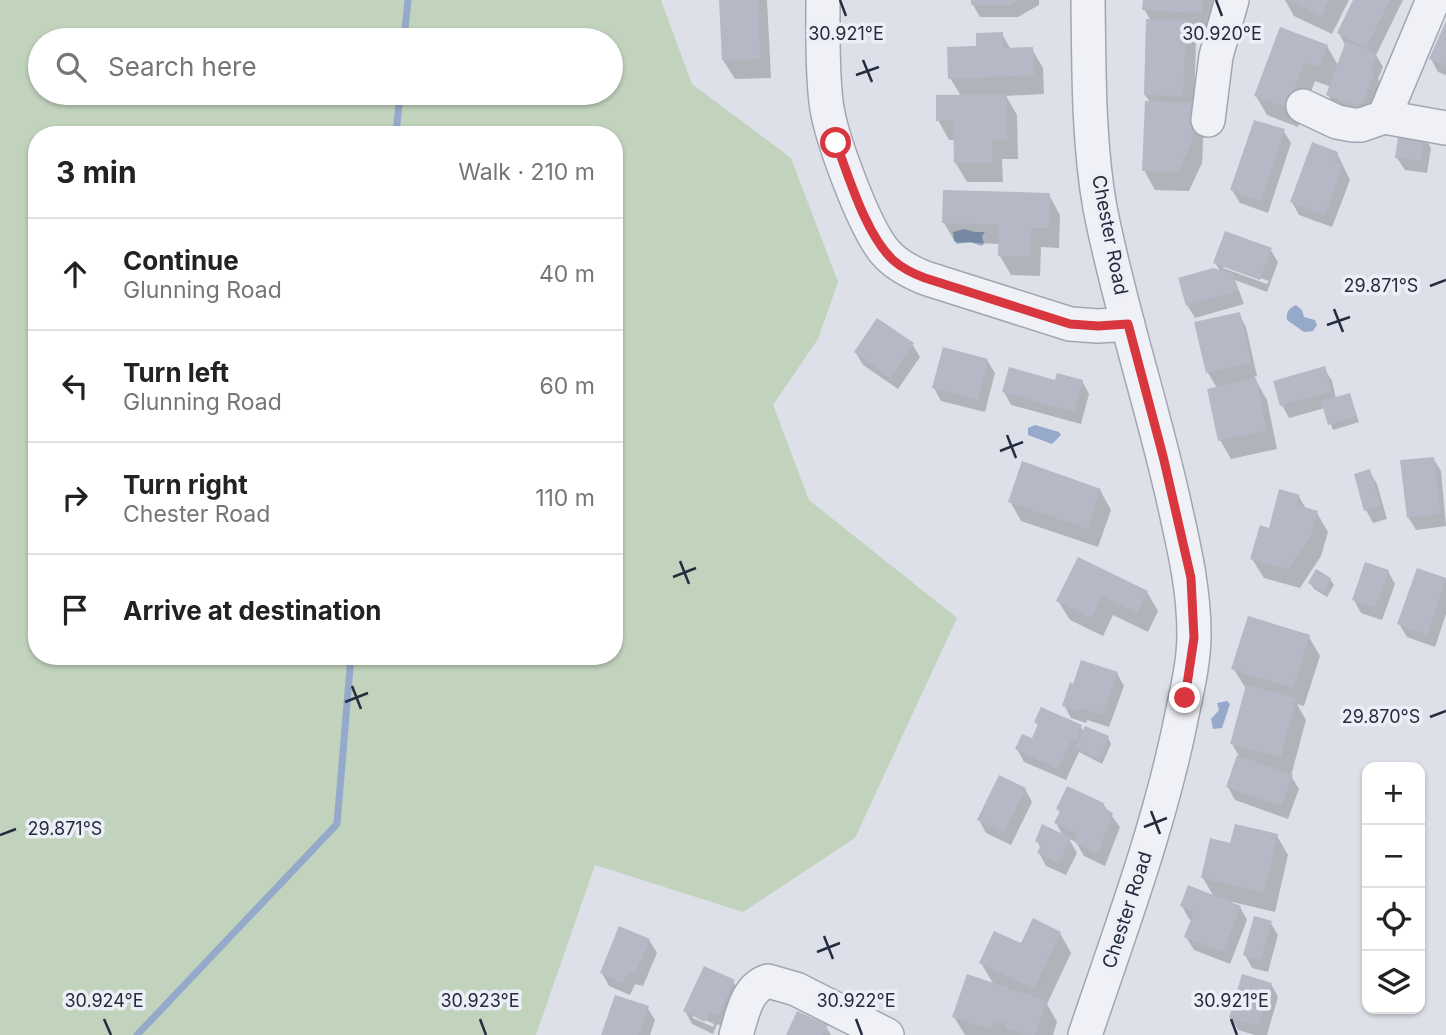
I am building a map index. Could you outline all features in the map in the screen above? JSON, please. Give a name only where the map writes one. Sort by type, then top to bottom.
[{"type":"street","points":[[823,0],[823,68],[827,106],[836,143],[855,194],[886,253],[907,270],[925,278],[1070,324],[1128,324]]},
{"type":"street","name":"Chester Road","points":[[1085,1035],[1136,883],[1172,762],[1194,638],[1191,578],[1100,206],[1092,123],[1088,0]]},
{"type":"street","points":[[1208,120],[1216,56],[1232,0]]},
{"type":"street","points":[[1384,117],[1433,0]]},
{"type":"street","points":[[1303,106],[1353,125],[1384,117],[1446,128]]},
{"type":"street","points":[[736,1035],[746,1002],[755,988],[768,981],[796,989],[887,1035]]},
{"type":"green space","points":[[0,0],[661,0],[692,84],[791,158],[838,282],[818,339],[773,405],[809,500],[957,618],[855,838],[743,912],[595,865],[536,1035],[0,1035]]},
{"type":"water","points":[[964,229],[985,232],[982,236],[984,244],[957,244],[953,232]]},
{"type":"water","points":[[1296,305],[1302,310],[1304,317],[1315,320],[1317,325],[1313,331],[1304,332],[1287,320],[1288,311]]},
{"type":"water","points":[[1035,425],[1061,435],[1052,444],[1028,435],[1028,428]]},
{"type":"water","points":[[1227,701],[1230,704],[1222,728],[1213,729],[1211,719],[1219,710],[1217,703]]},
{"type":"building","points":[[719,0],[758,0],[760,59],[722,60]]},
{"type":"building","points":[[971,0],[1019,0],[1011,5],[971,5]]},
{"type":"building","points":[[1143,0],[1203,0],[1202,13],[1142,10]]},
{"type":"building","points":[[1289,0],[1329,0],[1321,16]]},
{"type":"building","points":[[1353,0],[1390,0],[1366,48],[1337,33]]},
{"type":"building","points":[[1146,19],[1186,20],[1183,96],[1144,95]]},
{"type":"building","points":[[1446,21],[1446,66],[1429,59]]},
{"type":"building","points":[[1280,27],[1328,45],[1319,68],[1304,62],[1287,108],[1254,96]]},
{"type":"building","points":[[1003,32],[1003,48],[1033,47],[1034,75],[948,79],[947,47],[976,46],[976,33]]},
{"type":"building","points":[[1346,41],[1377,53],[1370,69],[1375,71],[1366,96],[1358,107],[1326,95]]},
{"type":"building","points":[[1007,94],[1007,140],[992,139],[992,163],[954,163],[953,120],[936,121],[936,95]]},
{"type":"building","points":[[1145,101],[1194,102],[1192,142],[1178,172],[1142,171]]},
{"type":"building","points":[[1254,120],[1285,129],[1261,201],[1230,190]]},
{"type":"building","points":[[1399,130],[1424,133],[1421,161],[1395,158]]},
{"type":"building","points":[[1312,142],[1338,152],[1335,162],[1343,165],[1325,215],[1290,202]]},
{"type":"building","points":[[943,190],[1050,193],[1049,228],[1031,228],[1030,257],[998,256],[999,225],[942,223]]},
{"type":"building","points":[[1225,231],[1272,248],[1260,280],[1213,263]]},
{"type":"building","points":[[1213,268],[1233,274],[1238,291],[1186,306],[1178,278]]},
{"type":"building","points":[[1240,312],[1251,363],[1206,373],[1194,322]]},
{"type":"building","points":[[877,318],[914,343],[890,378],[854,352]]},
{"type":"building","points":[[943,347],[988,359],[978,400],[932,388]]},
{"type":"building","points":[[1325,366],[1332,391],[1280,406],[1273,381]]},
{"type":"building","points":[[1009,367],[1055,380],[1057,373],[1083,380],[1074,412],[1002,392]]},
{"type":"building","points":[[1256,378],[1267,430],[1218,441],[1207,389]]},
{"type":"building","points":[[1350,393],[1357,416],[1328,425],[1321,401]]},
{"type":"building","points":[[1434,457],[1441,514],[1407,518],[1400,460]]},
{"type":"building","points":[[1022,461],[1101,489],[1087,529],[1008,502]]},
{"type":"building","points":[[1370,469],[1381,506],[1364,511],[1354,474]]},
{"type":"building","points":[[1279,489],[1300,495],[1297,505],[1318,511],[1311,536],[1288,569],[1250,559],[1260,525],[1269,528]]},
{"type":"building","points":[[1078,557],[1148,591],[1137,613],[1102,596],[1092,618],[1056,601]]},
{"type":"building","points":[[1365,562],[1389,570],[1375,608],[1352,600]]},
{"type":"building","points":[[1417,568],[1446,578],[1427,635],[1397,624]]},
{"type":"building","points":[[1316,569],[1331,578],[1324,592],[1308,583]]},
{"type":"building","points":[[1248,616],[1310,635],[1293,688],[1231,669]]},
{"type":"building","points":[[1081,660],[1118,672],[1102,715],[1062,706]]},
{"type":"building","points":[[1246,685],[1296,698],[1281,757],[1230,744]]},
{"type":"building","points":[[1041,707],[1082,725],[1076,741],[1072,739],[1058,769],[1015,749],[1022,734],[1032,738],[1038,724],[1034,722]]},
{"type":"building","points":[[1085,726],[1109,736],[1099,759],[1075,748]]},
{"type":"building","points":[[1237,755],[1293,775],[1281,807],[1226,787]]},
{"type":"building","points":[[999,775],[1026,788],[1004,833],[977,820]]},
{"type":"building","points":[[1067,786],[1104,803],[1103,807],[1113,813],[1098,854],[1075,843],[1078,834],[1054,823],[1060,811],[1056,809]]},
{"type":"building","points":[[1042,824],[1071,838],[1059,863],[1037,853],[1041,845],[1035,841]]},
{"type":"building","points":[[1235,824],[1278,834],[1264,893],[1201,878],[1210,838],[1230,843]]},
{"type":"building","points":[[1188,885],[1241,906],[1223,952],[1184,937],[1194,912],[1180,906]]},
{"type":"building","points":[[1254,916],[1272,921],[1261,960],[1243,955]]},
{"type":"building","points":[[1033,918],[1061,932],[1034,989],[979,963],[994,931],[1021,943]]},
{"type":"building","points":[[619,926],[650,939],[635,974],[628,972],[623,983],[600,973]]},
{"type":"building","points":[[704,966],[735,980],[718,1016],[709,1012],[705,1022],[683,1011]]},
{"type":"building","points":[[967,974],[1047,1001],[1035,1035],[1025,1035],[1005,1028],[1006,1024],[994,1020],[990,1030],[952,1017]]},
{"type":"building","points":[[1242,974],[1272,983],[1259,1026],[1229,1018]]},
{"type":"building","points":[[615,995],[649,1006],[639,1035],[601,1035]]},
{"type":"building","points":[[797,1011],[828,1025],[823,1035],[786,1035]]},
{"type":"waterway","points":[[405,28],[408,0]]},
{"type":"waterway","points":[[397,126],[399,105]]},
{"type":"waterway","points":[[137,1035],[337,824],[350,665]]},
{"type":"route","points":[[836,143],[855,194],[880,245],[895,262],[907,270],[1070,324],[1128,324],[1163,456],[1191,578],[1194,638],[1185,698]]}]
